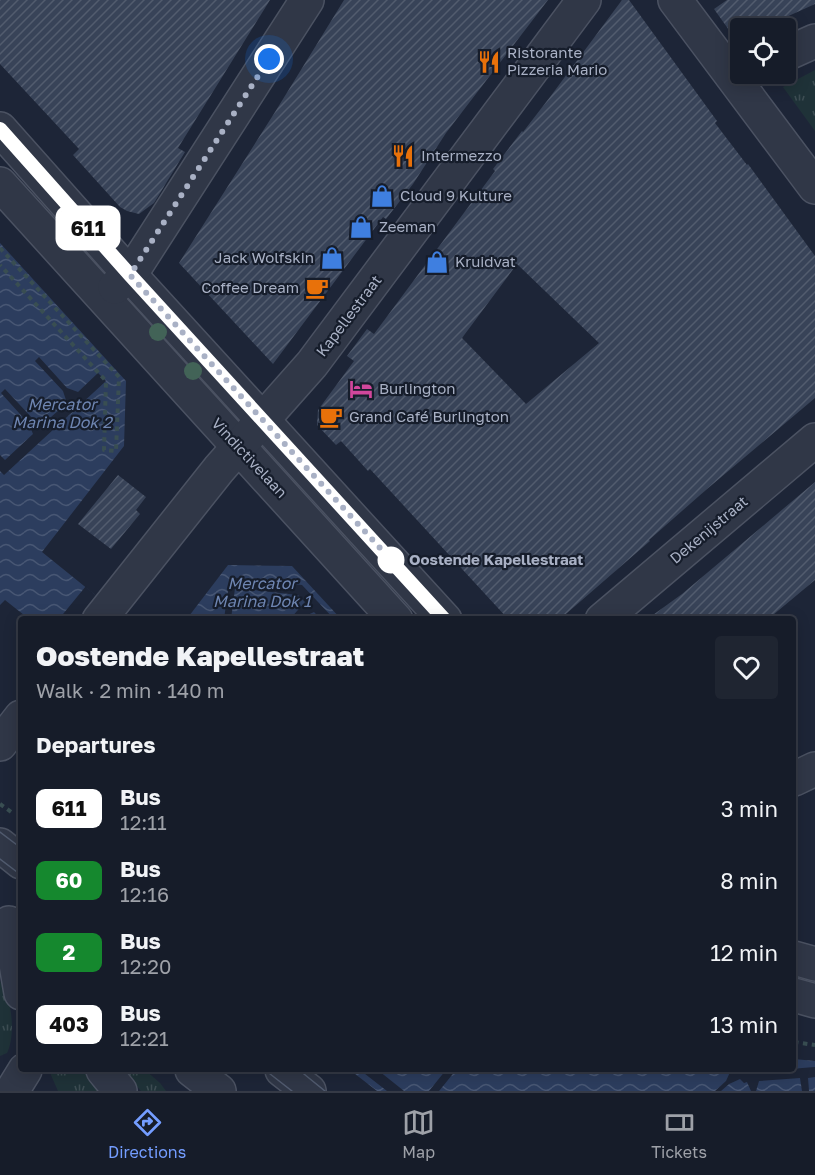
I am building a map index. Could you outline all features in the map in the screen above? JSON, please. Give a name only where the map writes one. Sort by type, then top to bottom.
[{"type":"street","points":[[104,296],[130,275],[307,0]]},
{"type":"street","name":"Kapellestraat","points":[[102,616],[239,447],[312,364],[584,0]]},
{"type":"street","points":[[675,0],[730,66]]},
{"type":"street","points":[[796,50],[815,41]]},
{"type":"street","points":[[744,84],[815,187]]},
{"type":"street","points":[[0,129],[441,616]]},
{"type":"street","name":"Vindictivelaan","points":[[0,184],[392,616]]},
{"type":"street","name":"Dekenijstraat","points":[[607,616],[815,440]]},
{"type":"street","points":[[0,744],[18,721]]},
{"type":"street","points":[[796,778],[815,769]]},
{"type":"street","points":[[0,845],[18,860]]},
{"type":"street","points":[[13,928],[18,969]]},
{"type":"street","points":[[796,959],[815,964]]},
{"type":"street","points":[[796,996],[815,1001]]},
{"type":"street","points":[[12,1091],[24,1072]]},
{"type":"street","points":[[105,1072],[120,1091]]},
{"type":"street","points":[[285,1072],[309,1091]]},
{"type":"path","points":[[0,248],[119,377],[116,451],[104,450],[106,381],[0,265]]},
{"type":"path","points":[[0,804],[18,817]]},
{"type":"path","points":[[796,1042],[815,1045]]},
{"type":"green space","points":[[815,70],[815,131],[783,87],[796,84],[796,80]]},
{"type":"green space","points":[[0,981],[10,1007],[12,1027],[7,1053],[0,1056]]},
{"type":"green space","points":[[52,1072],[85,1072],[100,1091],[58,1091]]},
{"type":"green space","points":[[125,1072],[147,1072],[166,1091],[141,1091]]},
{"type":"water","name":"Mercator Marina Dok 2","points":[[0,243],[126,381],[124,446],[42,552],[121,616],[25,616],[5,600],[0,605]]},
{"type":"water","name":"Mercator Marina Dok 1","points":[[228,565],[292,566],[338,616],[189,616]]},
{"type":"water","points":[[796,1059],[815,1061],[815,1091],[377,1091],[353,1072],[796,1072]]},
{"type":"pier","points":[[39,357],[67,388],[78,392],[98,373],[106,381],[4,475],[0,471],[0,455],[5,460],[33,434],[29,424],[1,393],[5,389],[33,419],[43,424],[67,403],[63,391],[35,361]]},
{"type":"pier","points":[[230,577],[302,585],[331,616],[318,616],[314,612],[305,616],[293,616],[305,602],[298,595],[235,588],[231,616],[224,616]]},
{"type":"pier","points":[[86,586],[121,616],[61,616]]},
{"type":"pier","points":[[815,1067],[815,1077],[808,1078],[809,1091],[802,1091],[800,1078],[759,1081],[756,1091],[751,1091],[747,1082],[744,1083],[740,1079],[721,1091],[715,1091],[726,1081],[730,1072],[796,1072],[796,1068]]},
{"type":"pier","points":[[363,1072],[380,1072],[404,1091],[387,1091]]},
{"type":"pier","points":[[444,1072],[454,1072],[439,1091],[429,1091]]},
{"type":"building","points":[[0,0],[270,0],[178,148],[185,152],[154,203],[139,214],[120,207],[73,155],[79,149],[0,64]]},
{"type":"building","points":[[344,0],[548,0],[446,133],[413,184],[386,219],[383,217],[273,364],[179,263]]},
{"type":"building","points":[[622,0],[629,0],[717,121],[715,123],[815,256],[815,398],[707,489],[564,616],[505,616],[370,469],[368,471],[341,441],[336,445],[317,425],[318,410],[354,361],[347,356],[367,329],[374,334],[495,171],[493,169]],"holes":[[[517,264],[599,343],[526,404],[462,338]]]},
{"type":"building","points":[[727,0],[815,0],[815,4],[784,18],[730,18],[730,32],[714,9]]},
{"type":"building","points":[[118,475],[146,497],[136,510],[140,514],[111,549],[78,524]]},
{"type":"building","points":[[815,482],[815,580],[772,616],[652,616],[682,594]]},
{"type":"tram line","points":[[0,832],[18,846]]},
{"type":"tram line","points":[[0,859],[18,873]]},
{"type":"tram line","points":[[268,1072],[292,1091]]},
{"type":"tram line","points":[[301,1072],[325,1091]]},
{"type":"bus line","name":"611","points":[[0,129],[441,616]]},
{"type":"place","name":"Ristorante Pizzeria Mario","points":[[489,62]]},
{"type":"place","name":"Intermezzo","points":[[403,156]]},
{"type":"place","name":"Cloud 9 Kulture","points":[[382,196]]},
{"type":"place","name":"Zeeman","points":[[361,227]]},
{"type":"place","name":"Jack Wolfskin","points":[[332,258]]},
{"type":"place","name":"Kruidvat","points":[[437,262]]},
{"type":"place","name":"Coffee Dream","points":[[317,288]]},
{"type":"place","name":"Burlington","points":[[361,389]]},
{"type":"place","name":"Grand Café Burlington","points":[[331,417]]},
{"type":"place","name":"Oostende Kapellestraat","points":[[391,560]]},
{"type":"route","points":[[269,59],[130,275],[391,560]]}]
